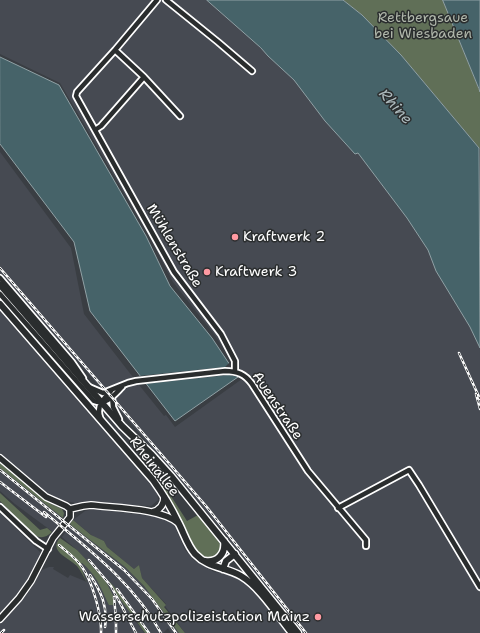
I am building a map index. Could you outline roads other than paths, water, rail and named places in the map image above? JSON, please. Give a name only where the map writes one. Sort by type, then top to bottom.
[{"type":"main road","name":"Rheinallee","points":[[0,281],[87,386],[122,426],[156,460],[235,554],[298,633]]},
{"type":"main road","name":"Rheinallee","points":[[0,304],[146,472],[164,497],[190,547],[196,555],[203,561],[238,574],[250,583],[292,633]]},
{"type":"main road","points":[[203,561],[210,562],[219,558],[224,550],[224,541]]},
{"type":"main road","points":[[223,569],[227,560],[235,554]]},
{"type":"street","name":"Mühlenstraße","points":[[157,0],[76,94],[76,98],[178,278],[227,344],[235,361],[235,372]]},
{"type":"street","points":[[166,0],[252,71]]},
{"type":"street","points":[[115,50],[144,77],[180,116]]},
{"type":"street","points":[[95,130],[101,126],[144,77]]},
{"type":"street","points":[[0,294],[94,401],[102,402],[98,412],[101,421]]},
{"type":"street","name":"Auenstraße","points":[[87,386],[102,392],[140,381],[220,372],[235,372],[242,374],[250,382],[308,471],[366,540],[366,546]]},
{"type":"street","name":"Auenstraße","points":[[102,402],[106,401],[124,385]]},
{"type":"street","name":"Auenstraße","points":[[102,402],[114,389]]},
{"type":"street","points":[[112,396],[113,407],[122,426]]},
{"type":"street","points":[[0,458],[46,497],[70,509],[91,506],[151,512],[168,516],[179,524]]},
{"type":"street","points":[[338,508],[409,470],[421,487],[480,586]]},
{"type":"street","points":[[151,512],[156,511],[162,506],[164,497]]},
{"type":"street","points":[[0,507],[36,541],[48,549]]},
{"type":"street","points":[[0,619],[27,588],[53,538],[70,517],[70,509]]},
{"type":"water","name":"Rhine","points":[[207,0],[343,0],[362,15],[401,55],[479,148],[480,348],[470,327],[436,271],[428,250],[407,218],[358,153],[355,154],[325,121],[294,80],[261,48]]},
{"type":"water","points":[[443,0],[480,0],[480,92],[479,89]]},
{"type":"water","points":[[0,57],[59,85],[146,236],[170,286],[212,338],[238,377],[175,421],[90,311],[74,242],[0,144]]},
{"type":"railway","points":[[0,268],[206,506],[306,633]]},
{"type":"railway","points":[[459,353],[480,399]]},
{"type":"railway","points":[[476,394],[480,409]]},
{"type":"railway","points":[[0,470],[124,570],[152,599],[176,633]]},
{"type":"railway","points":[[0,482],[46,517]]},
{"type":"railway","points":[[44,512],[93,553],[123,582],[150,615],[161,633]]},
{"type":"railway","points":[[59,545],[77,561],[86,573],[93,589],[98,608],[101,633]]},
{"type":"railway","points":[[89,560],[111,586],[136,633]]},
{"type":"railway","points":[[90,575],[103,600],[106,620],[105,627]]},
{"type":"railway","points":[[117,589],[149,633]]},
{"type":"railway","points":[[114,597],[116,633]]},
{"type":"railway","points":[[1,633],[4,630]]},
{"type":"place","name":"Kraftwerk 2","points":[[235,237]]},
{"type":"place","name":"Kraftwerk 3","points":[[207,272]]},
{"type":"place","name":"Wasserschutzpolizeistation Mainz","points":[[318,617]]},
{"type":"park label","name":"Rettbergsaue bei Wiesbaden","points":[[423,26]]}]
